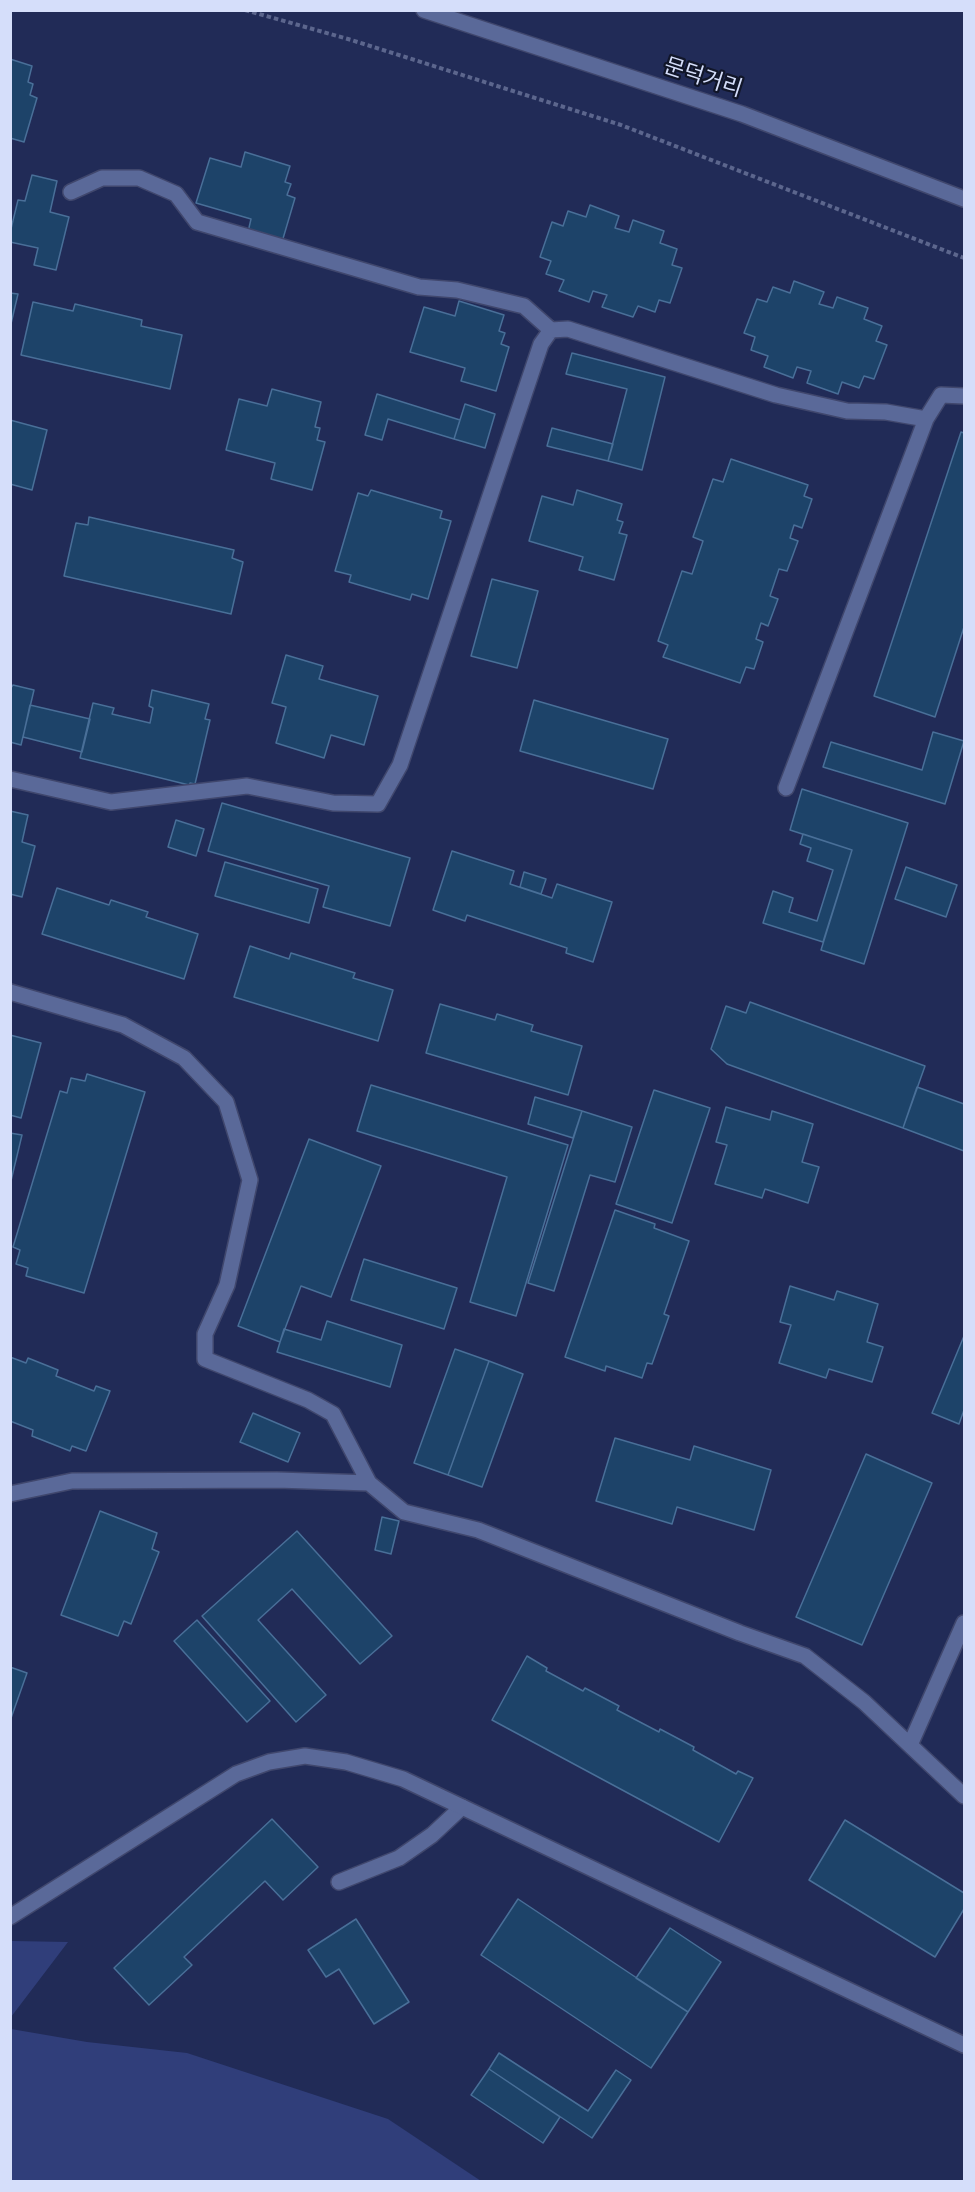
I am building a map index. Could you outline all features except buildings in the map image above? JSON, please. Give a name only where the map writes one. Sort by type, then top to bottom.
[{"type":"street","name":"문덕거리","points":[[424,10],[742,114],[964,199]]},
{"type":"street","points":[[71,192],[102,178],[140,178],[176,194],[197,222],[419,287],[457,290],[524,306],[551,330],[568,329],[776,395],[847,411],[886,412],[926,419]]},
{"type":"street","points":[[10,779],[111,802],[247,786],[333,803],[378,804],[400,765],[541,344],[551,330]]},
{"type":"street","points":[[786,788],[926,419],[941,395],[964,396]]},
{"type":"street","points":[[10,992],[123,1025],[184,1058],[226,1102],[250,1180],[227,1285],[205,1334],[205,1359],[308,1400],[333,1414],[369,1483],[404,1512],[478,1530],[740,1633],[805,1656],[864,1702],[964,1796]]},
{"type":"street","points":[[10,1494],[72,1481],[277,1480],[369,1483]]},
{"type":"street","points":[[910,1745],[964,1623]]},
{"type":"street","points":[[10,1917],[236,1774],[268,1762],[305,1756],[346,1762],[403,1779],[964,2045]]},
{"type":"street","points":[[339,1882],[399,1858],[432,1836],[462,1807]]},
{"type":"path","points":[[245,10],[348,39],[621,125],[964,258]]},
{"type":"shaded area","points":[[10,1942],[68,1942],[11,2017]]},
{"type":"shaded area","points":[[11,2029],[87,2042],[187,2053],[388,2119],[481,2181],[11,2181]]}]
